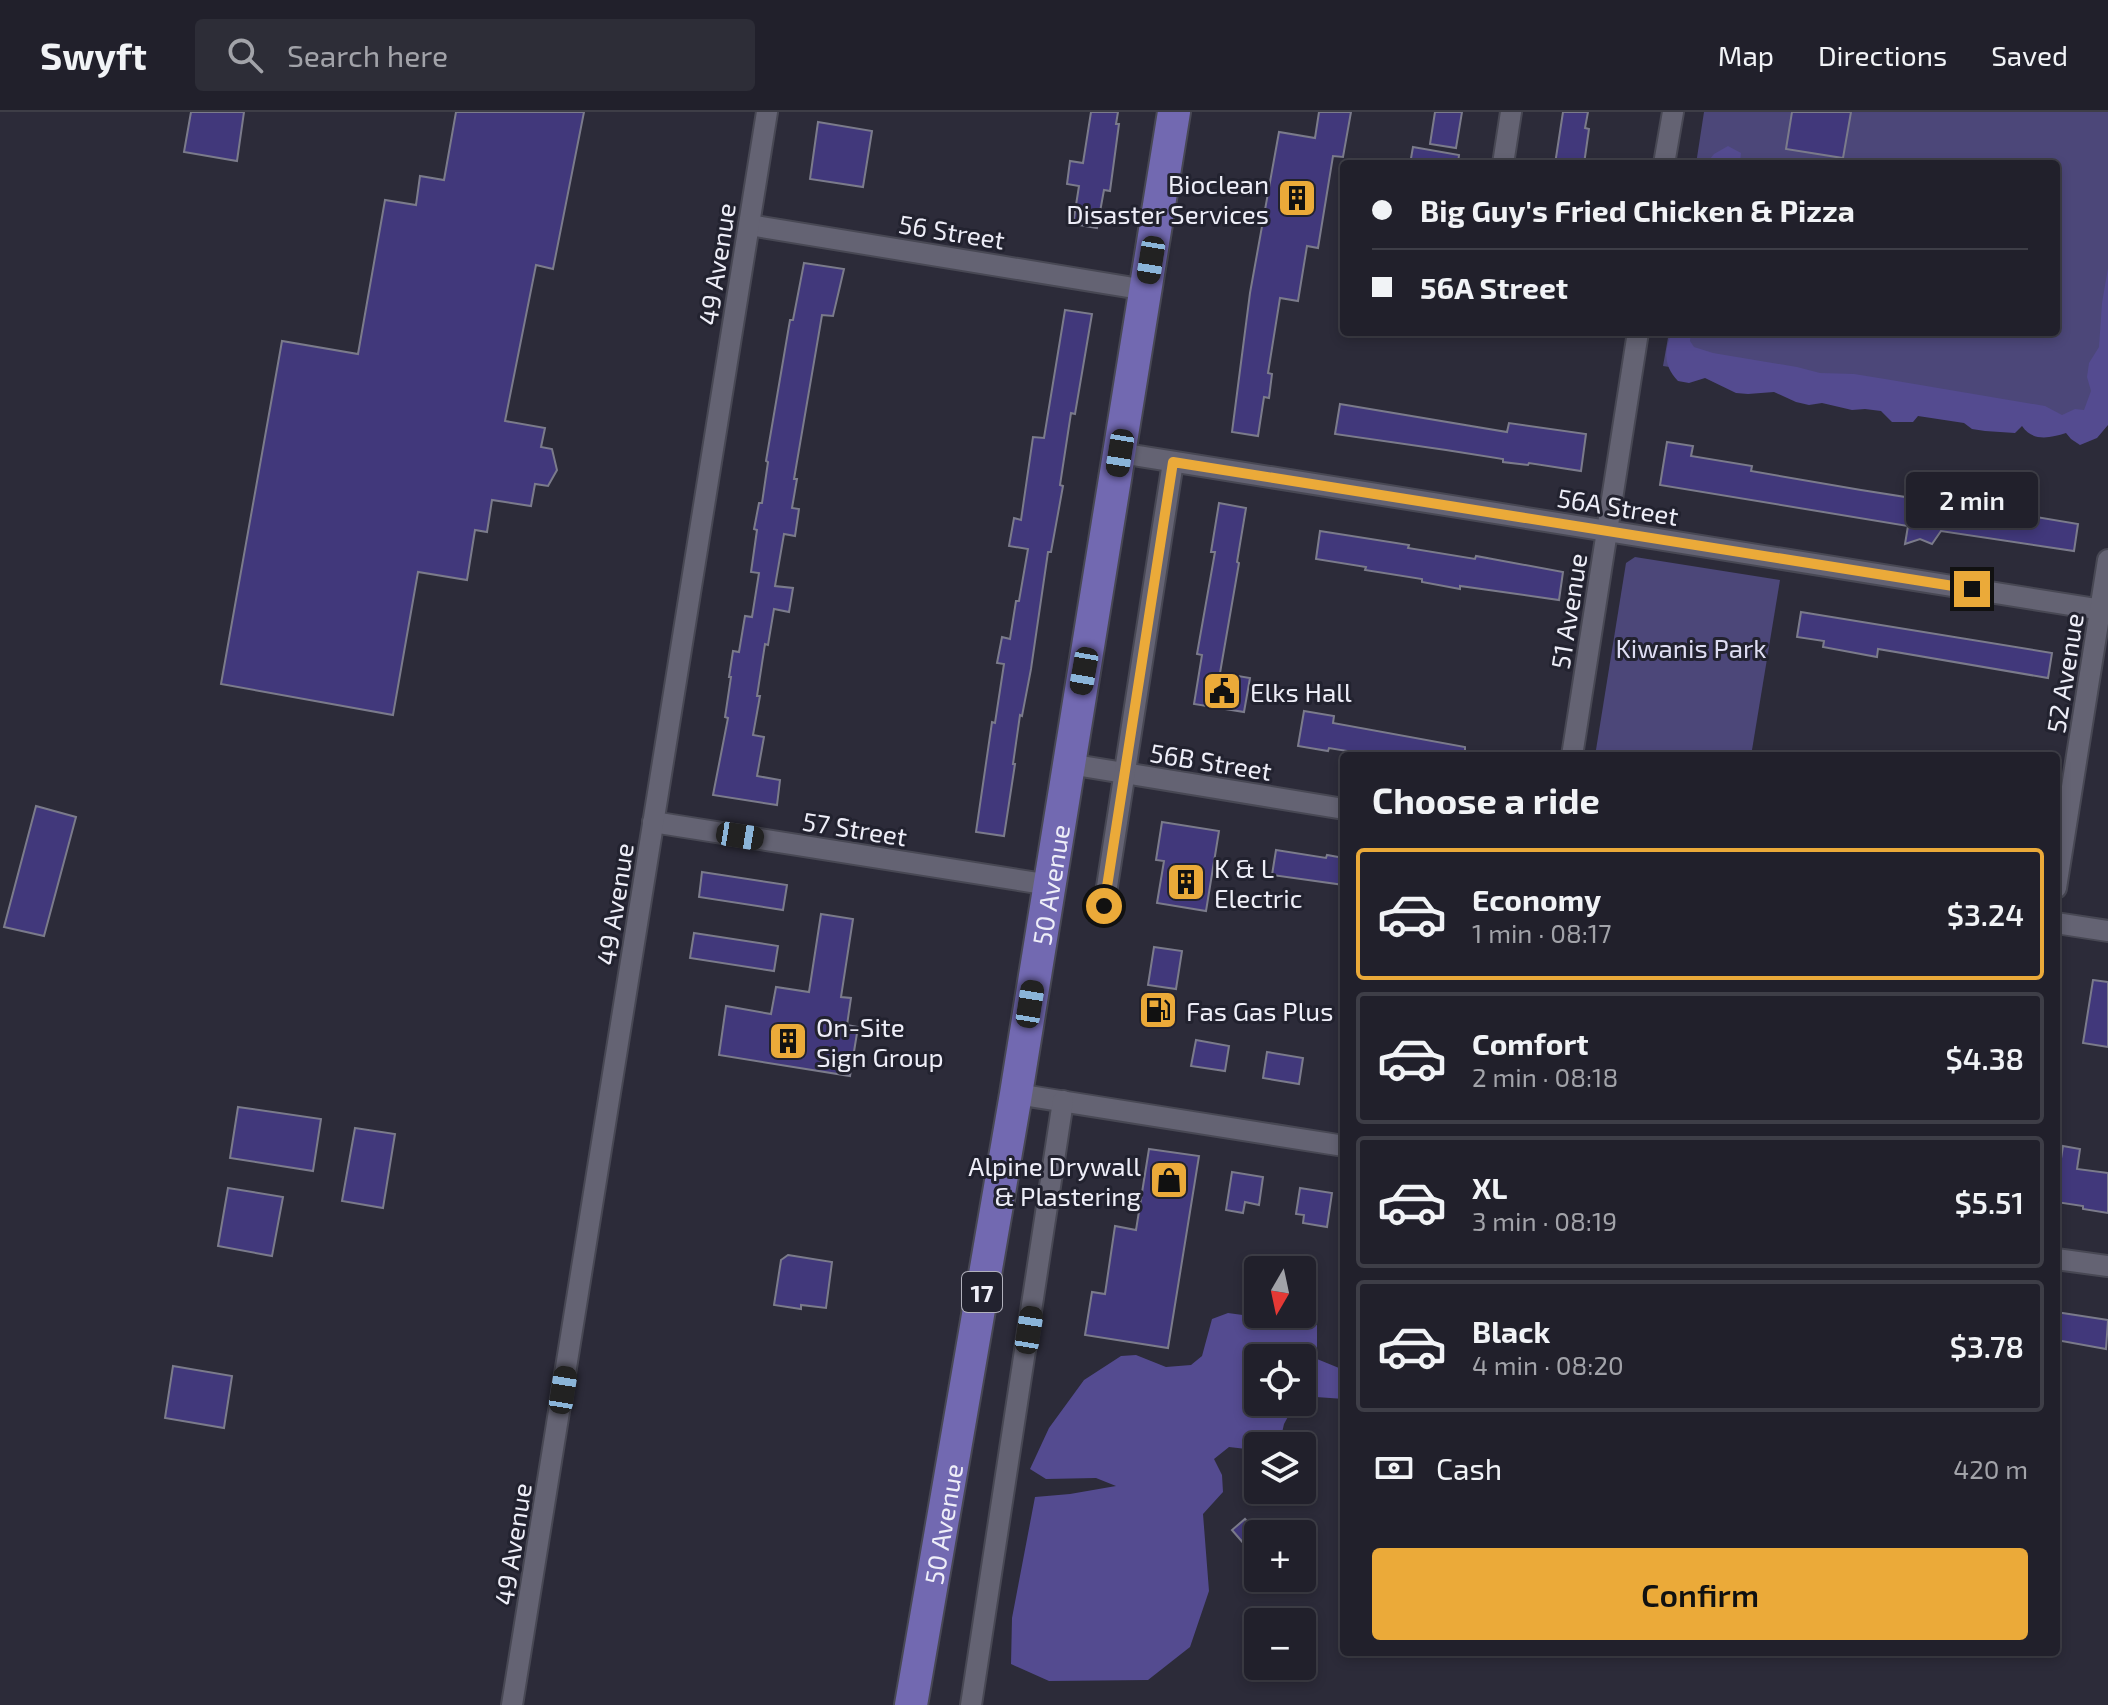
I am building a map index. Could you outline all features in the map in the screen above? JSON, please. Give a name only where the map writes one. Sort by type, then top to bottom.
[{"type":"main road","name":"50 Avenue","points":[[911,1705],[1016,1094],[1174,112]]},
{"type":"street","name":"49 Avenue","points":[[512,1705],[767,112]]},
{"type":"street","points":[[1504,160],[1511,112]]},
{"type":"street","points":[[1665,160],[1673,112]]},
{"type":"street","name":"56 Street","points":[[749,225],[1146,290]]},
{"type":"street","name":"51 Avenue","points":[[1573,752],[1637,336]]},
{"type":"street","name":"56A Street","points":[[1120,453],[2104,610]]},
{"type":"street","points":[[1104,906],[1173,462]]},
{"type":"street","name":"52 Avenue","points":[[2060,865],[2104,610],[2108,560]]},
{"type":"street","name":"56B Street","points":[[1069,764],[1340,808]]},
{"type":"street","name":"57 Street","points":[[653,822],[1050,885]]},
{"type":"street","points":[[2060,924],[2108,931]]},
{"type":"street","points":[[1016,1094],[1340,1145]]},
{"type":"street","points":[[971,1705],[1063,1101]]},
{"type":"street","points":[[2060,1260],[2108,1266]]},
{"type":"green space","points":[[1704,112],[2108,112],[2108,339],[2092,433],[1663,366],[1668,336],[2060,336],[2060,160],[1697,160]]},
{"type":"green space","name":"Kiwanis Park","points":[[1635,557],[1780,580],[1752,752],[1596,752],[1626,563]]},
{"type":"shaded area","points":[[1728,146],[1741,153],[1740,160],[1709,160]]},
{"type":"shaded area","points":[[2108,268],[2108,425],[2097,438],[2080,445],[2066,433],[2037,437],[2022,426],[2015,433],[1972,429],[1964,423],[1918,416],[1913,422],[1892,422],[1881,411],[1852,410],[1822,403],[1809,405],[1774,392],[1736,393],[1705,378],[1689,383],[1678,381],[1667,363],[1670,336],[1691,336],[1694,347],[1713,353],[1820,373],[1854,374],[2045,406],[2062,415],[2075,409],[2084,410],[2091,391],[2087,377],[2089,363],[2099,347]]},
{"type":"shaded area","points":[[1228,1313],[1244,1315],[1244,1328],[1316,1328],[1317,1325],[1317,1359],[1340,1367],[1340,1399],[1316,1397],[1316,1344],[1244,1344],[1244,1416],[1288,1416],[1282,1432],[1244,1432],[1244,1449],[1229,1447],[1214,1459],[1222,1475],[1223,1492],[1203,1514],[1209,1591],[1190,1647],[1148,1680],[1049,1681],[1011,1664],[1012,1618],[1035,1497],[1116,1486],[1096,1478],[1046,1479],[1030,1469],[1049,1428],[1084,1380],[1121,1356],[1136,1355],[1166,1367],[1191,1365],[1202,1356],[1212,1319]]},
{"type":"building","points":[[191,112],[244,112],[237,161],[184,152]]},
{"type":"building","points":[[456,112],[584,112],[553,269],[536,265],[505,421],[545,428],[541,447],[552,449],[557,470],[548,486],[535,484],[531,506],[492,500],[487,532],[475,530],[467,580],[418,572],[393,715],[221,684],[282,341],[358,354],[385,200],[416,205],[420,176],[444,180]]},
{"type":"building","points":[[1091,112],[1118,112],[1116,124],[1119,124],[1110,191],[1104,190],[1097,228],[1073,224],[1079,186],[1067,184],[1070,161],[1083,163]]},
{"type":"building","points":[[1319,112],[1351,112],[1343,157],[1333,156],[1318,248],[1307,246],[1298,301],[1280,298],[1268,373],[1272,374],[1269,398],[1264,397],[1258,436],[1232,432],[1250,293],[1279,132],[1315,138]]},
{"type":"building","points":[[1435,112],[1462,112],[1456,148],[1430,144]]},
{"type":"building","points":[[1563,112],[1588,112],[1585,160],[1556,160]]},
{"type":"building","points":[[1792,112],[1851,112],[1843,158],[1786,149]]},
{"type":"building","points":[[818,122],[872,131],[863,187],[810,179]]},
{"type":"building","points":[[1413,147],[1459,155],[1458,160],[1411,160]]},
{"type":"building","points":[[804,263],[844,269],[833,316],[822,315],[794,479],[797,479],[792,508],[799,509],[795,536],[784,534],[775,586],[793,588],[789,612],[774,609],[757,696],[760,696],[753,735],[764,737],[757,776],[780,780],[777,805],[713,795],[728,718],[725,717],[733,651],[739,652],[745,616],[752,617],[759,573],[751,572],[757,530],[754,529],[759,503],[762,503],[790,320],[793,320]]},
{"type":"building","points":[[1065,310],[1092,314],[1075,414],[1071,413],[1060,485],[1063,486],[1051,552],[1048,552],[1031,669],[1020,715],[1004,836],[976,832],[1004,664],[997,663],[1002,637],[1010,639],[1028,549],[1009,546],[1014,518],[1021,520],[1033,437],[1044,438]]},
{"type":"building","points":[[1340,404],[1507,432],[1509,423],[1586,434],[1581,471],[1503,462],[1503,459],[1335,434]]},
{"type":"building","points":[[1667,442],[1693,446],[1691,456],[1752,466],[1751,471],[1912,498],[1913,492],[2037,512],[2036,517],[2078,524],[2074,551],[1941,531],[1932,544],[1920,539],[1905,544],[1908,526],[1660,485]]},
{"type":"building","points":[[1219,503],[1246,508],[1220,673],[1250,678],[1244,712],[1194,704],[1202,655],[1197,654],[1215,552],[1211,552]]},
{"type":"building","points":[[1320,531],[1563,572],[1559,600],[1460,586],[1460,589],[1316,559]]},
{"type":"building","points":[[1801,612],[2052,653],[2048,678],[1878,649],[1877,657],[1823,647],[1824,641],[1797,637]]},
{"type":"building","points":[[1304,711],[1334,716],[1333,723],[1465,747],[1465,752],[1354,752],[1298,746]]},
{"type":"building","points":[[36,806],[76,817],[44,936],[4,927]]},
{"type":"building","name":"K & L Electric","points":[[1162,822],[1219,831],[1206,911],[1157,903],[1164,861],[1156,860]]},
{"type":"building","points":[[1276,850],[1340,857],[1340,884],[1272,875]]},
{"type":"building","points":[[702,872],[787,885],[783,910],[699,897]]},
{"type":"building","name":"On-Site Sign Group","points":[[821,914],[853,919],[841,997],[851,998],[847,1025],[858,1027],[850,1076],[719,1055],[726,1006],[771,1014],[776,987],[809,992]]},
{"type":"building","points":[[694,933],[778,946],[774,971],[690,958]]},
{"type":"building","points":[[1154,947],[1182,951],[1176,989],[1148,985]]},
{"type":"building","points":[[2093,980],[2108,982],[2108,1047],[2083,1043]]},
{"type":"building","points":[[1196,1040],[1229,1046],[1225,1071],[1191,1066]]},
{"type":"building","points":[[1267,1052],[1303,1058],[1299,1084],[1263,1078]]},
{"type":"building","points":[[238,1107],[321,1119],[313,1171],[230,1158]]},
{"type":"building","points":[[355,1128],[395,1134],[383,1208],[342,1201]]},
{"type":"building","points":[[2063,1146],[2080,1149],[2077,1169],[2108,1173],[2108,1213],[2060,1203]]},
{"type":"building","points":[[1149,1149],[1199,1156],[1168,1348],[1085,1335],[1092,1292],[1105,1294],[1115,1226],[1136,1230]]},
{"type":"building","points":[[1232,1172],[1263,1177],[1259,1205],[1245,1202],[1243,1213],[1226,1210]]},
{"type":"building","points":[[228,1188],[283,1197],[272,1256],[218,1246]]},
{"type":"building","points":[[1300,1188],[1332,1193],[1327,1227],[1303,1223],[1304,1215],[1296,1214]]},
{"type":"building","points":[[788,1255],[832,1262],[826,1308],[801,1305],[801,1309],[774,1305],[781,1260]]},
{"type":"building","points":[[2060,1313],[2108,1320],[2106,1349],[2060,1341]]},
{"type":"building","points":[[173,1366],[232,1376],[224,1428],[165,1418]]},
{"type":"building","points":[[1246,1520],[1244,1544],[1232,1530]]},
{"type":"place","name":"Bioclean Disaster Services","points":[[1297,198]]},
{"type":"place","name":"Elks Hall","points":[[1222,691]]},
{"type":"place","name":"K & L Electric","points":[[1186,882]]},
{"type":"place","name":"Fas Gas Plus","points":[[1158,1010]]},
{"type":"place","name":"On-Site Sign Group","points":[[788,1041]]},
{"type":"place","name":"Alpine Drywall & Plastering","points":[[1169,1180]]},
{"type":"route","points":[[1104,906],[1173,462],[1972,589]]}]
